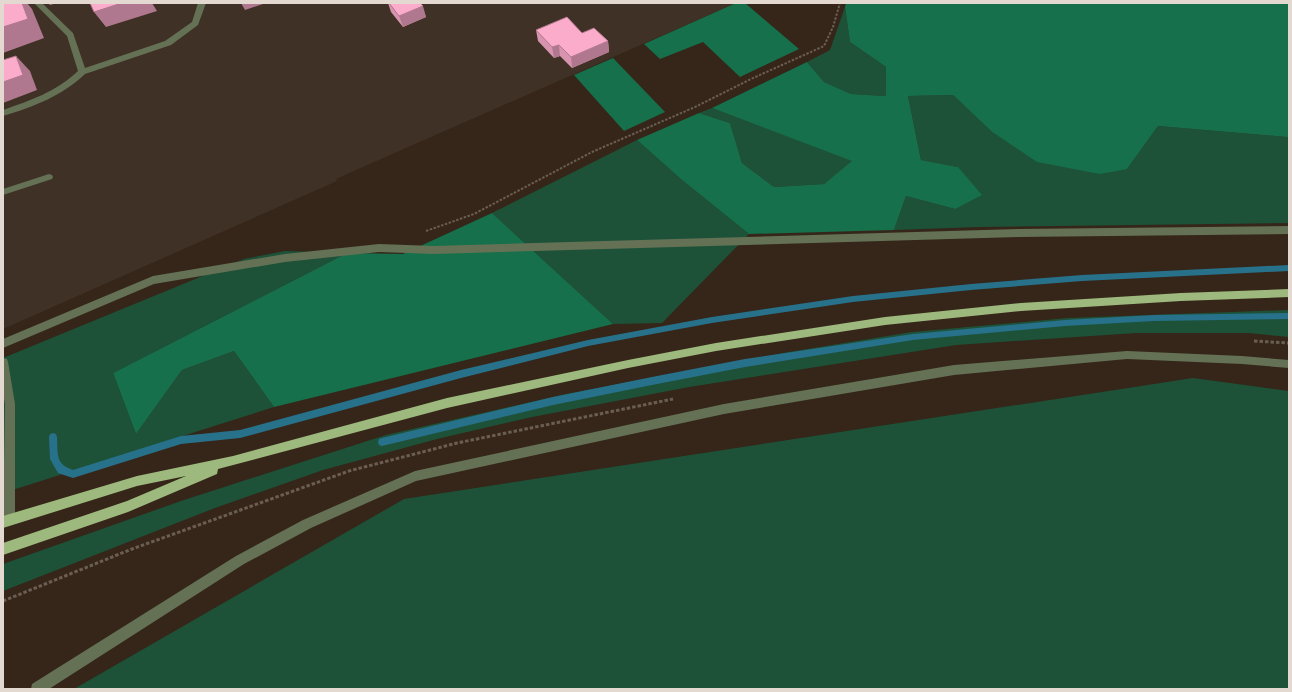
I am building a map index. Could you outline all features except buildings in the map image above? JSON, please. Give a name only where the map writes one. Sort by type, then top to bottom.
[{"type":"main road","points":[[6,521],[137,481],[233,461],[454,401],[716,347],[819,331],[946,314],[1045,305],[1181,297],[1289,293]]},
{"type":"main road","points":[[3,549],[128,506],[233,461]]},
{"type":"lane","points":[[38,3],[70,35],[82,72]]},
{"type":"lane","points":[[3,113],[55,94],[71,84],[82,72],[168,43],[195,23],[202,3]]},
{"type":"lane","points":[[3,192],[49,177]]},
{"type":"lane","points":[[3,344],[153,280],[285,258],[379,248],[434,250],[1019,233],[1289,230]]},
{"type":"lane","points":[[37,689],[240,560],[307,524],[415,476],[724,409],[954,370],[1127,355],[1242,360],[1289,364]]},
{"type":"lane","points":[[3,362],[10,404],[6,521]]},
{"type":"path","points":[[422,232],[474,214],[592,152],[695,107],[751,79],[824,46],[833,27],[840,3]]},
{"type":"shaded area","points":[[3,3],[736,3],[356,170],[336,179],[337,181],[3,329]]},
{"type":"green space","points":[[736,3],[745,3],[799,49],[740,77],[703,42],[660,59],[644,44]]},
{"type":"green space","points":[[846,3],[1289,3],[1289,139],[1287,137],[1158,126],[1127,169],[1100,174],[1037,162],[991,131],[953,95],[908,96],[921,160],[958,167],[982,195],[955,209],[906,196],[894,230],[749,234],[682,180],[637,140],[699,113],[730,123],[742,163],[774,187],[824,184],[852,161],[712,108],[807,62],[824,82],[851,94],[886,96],[886,67],[850,42],[845,7]]},
{"type":"green space","points":[[845,7],[850,42],[886,67],[887,96],[851,94],[824,82],[807,62],[830,50]]},
{"type":"green space","points":[[613,58],[665,112],[624,131],[574,75]]},
{"type":"green space","points":[[953,95],[991,131],[1127,169],[1158,126],[1287,137],[1289,139],[1289,223],[978,227],[894,230],[906,196],[955,209],[958,167],[921,160],[908,96]]},
{"type":"green space","points":[[712,108],[853,161],[824,184],[774,187],[742,163],[730,123],[699,113]]},
{"type":"green space","points":[[637,140],[682,180],[749,234],[662,323],[613,324],[492,213]]},
{"type":"green space","points":[[492,213],[613,324],[274,407],[234,351],[182,370],[136,434],[113,373],[347,253],[403,254]]},
{"type":"green space","points":[[285,251],[347,253],[113,373],[136,434],[182,370],[234,351],[274,407],[3,493],[3,358],[244,259]]},
{"type":"green space","points":[[1289,310],[1289,337],[1248,333],[1136,333],[956,345],[689,387],[532,417],[437,439],[323,470],[215,508],[3,591],[3,564],[181,501],[386,435],[566,394],[783,353],[912,332],[1068,318]]},
{"type":"green space","points":[[1193,378],[1289,391],[1289,689],[74,689],[404,499]]},
{"type":"waterway","points":[[53,437],[54,459],[61,470],[73,474],[181,440],[240,434],[461,374],[588,343],[712,320],[853,299],[971,287],[1082,278],[1289,268]]},
{"type":"waterway","points":[[382,442],[553,401],[657,380],[745,363],[913,337],[1065,323],[1154,318],[1289,316]]}]
